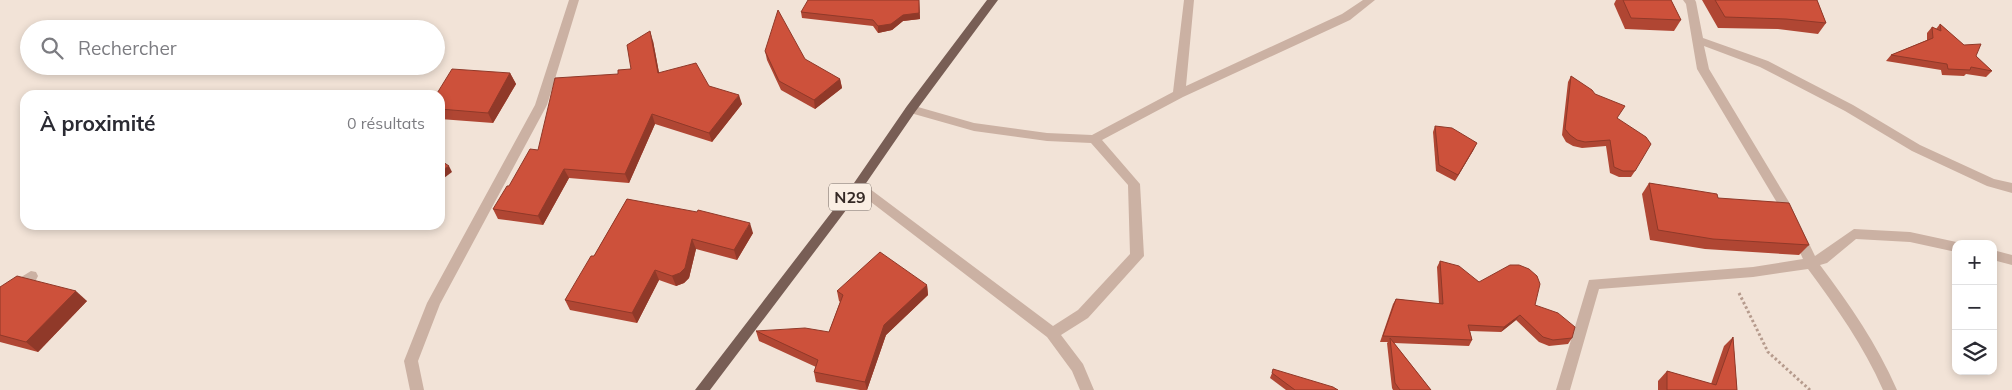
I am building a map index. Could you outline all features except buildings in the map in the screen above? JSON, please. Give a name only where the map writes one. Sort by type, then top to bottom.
[{"type":"main road","name":"N29","points":[[702,390],[858,186],[912,109],[993,0]]},
{"type":"street","points":[[417,390],[411,362],[434,303],[541,105],[574,0]]},
{"type":"street","points":[[1179,94],[1189,0]]},
{"type":"street","points":[[912,109],[974,127],[1047,137],[1094,139],[1179,94],[1346,17],[1370,0]]},
{"type":"street","points":[[1688,0],[1691,2],[1704,69],[1785,205],[1812,263],[1849,314],[1880,367],[1890,390]]},
{"type":"street","points":[[1698,40],[1764,64],[1849,108],[1916,148],[1991,183],[2012,188]]},
{"type":"street","points":[[1052,333],[1083,314],[1137,256],[1134,184],[1094,139]]},
{"type":"street","points":[[858,186],[1052,333],[1078,368],[1087,390]]},
{"type":"street","points":[[1563,390],[1594,284],[1730,274],[1812,263],[1822,259],[1854,234],[1910,236],[1952,246]]},
{"type":"street","points":[[1997,257],[2012,260]]},
{"type":"street","points":[[0,297],[31,276]]},
{"type":"path","points":[[1730,274],[1768,352],[1810,390]]}]
